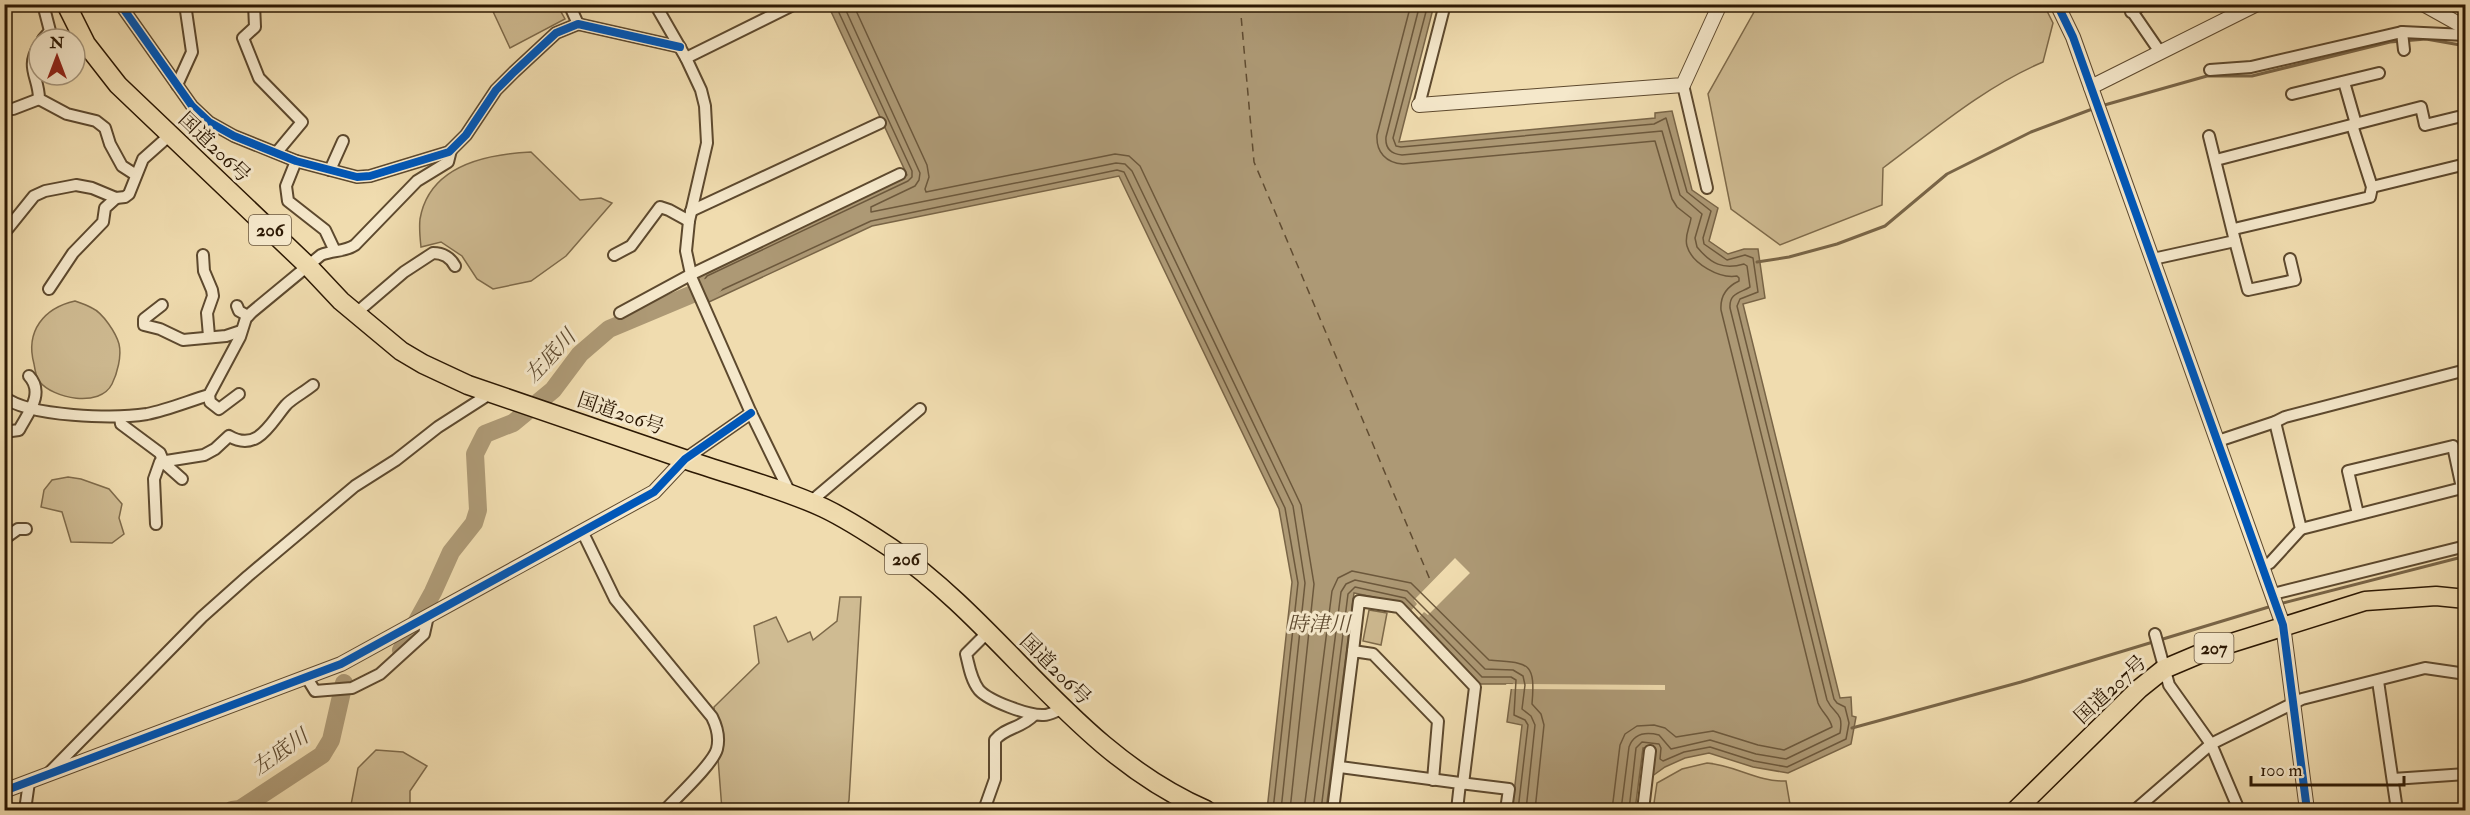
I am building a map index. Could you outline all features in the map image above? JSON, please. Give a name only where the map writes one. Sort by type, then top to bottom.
[{"type":"highway","name":"国道206号","points":[[66,4],[86,44],[113,79],[356,314],[401,351],[423,364],[491,393],[824,508],[888,546],[944,589],[1062,709],[1128,766],[1178,804],[1206,810]]},
{"type":"highway","name":"国道207号","points":[[2016,810],[2139,689],[2163,661],[2209,650],[2281,620],[2379,599],[2436,596],[2466,599]]},
{"type":"street","points":[[43,4],[50,27]]},
{"type":"street","points":[[120,4],[192,106],[209,123],[234,136],[296,160],[357,177],[370,176],[451,150],[466,135],[496,90],[514,72],[556,33],[578,24],[680,47]]},
{"type":"street","points":[[177,85],[192,52],[185,4]]},
{"type":"street","points":[[254,4],[255,27],[243,38],[253,67],[269,90],[302,122],[277,152]]},
{"type":"street","points":[[569,4],[578,24]]},
{"type":"street","points":[[656,4],[701,90],[707,119],[707,143],[690,216],[686,252],[692,276],[751,413],[791,495]]},
{"type":"street","points":[[686,58],[795,4]]},
{"type":"street","points":[[1445,4],[1419,105],[1683,85]]},
{"type":"street","points":[[1707,188],[1683,85],[1720,4]]},
{"type":"street","points":[[2057,4],[2073,37],[2273,594],[2281,620],[2307,810]]},
{"type":"street","points":[[2143,4],[2129,8],[2160,52]]},
{"type":"street","points":[[2091,87],[2257,4]]},
{"type":"street","points":[[2423,4],[2466,28]]},
{"type":"street","points":[[2210,70],[2251,68],[2402,32],[2466,35]]},
{"type":"street","points":[[2402,32],[2404,50]]},
{"type":"street","points":[[2292,94],[2379,73]]},
{"type":"street","points":[[2234,229],[2370,197],[2372,187],[2344,82]]},
{"type":"street","points":[[37,87],[39,99]]},
{"type":"street","points":[[4,109],[13,109],[39,99],[67,114],[96,121],[105,128],[110,144],[122,166],[136,175]]},
{"type":"street","points":[[2216,160],[2421,107],[2425,124],[2466,115]]},
{"type":"street","points":[[614,255],[632,246],[660,207],[690,216],[880,123]]},
{"type":"street","points":[[4,265],[5,232],[34,196],[45,191],[76,185],[92,188],[116,198],[125,197],[129,194],[143,159],[170,135]]},
{"type":"street","points":[[2209,136],[2248,290],[2295,280],[2290,259]]},
{"type":"street","points":[[330,170],[344,141]]},
{"type":"street","points":[[239,394],[219,409],[210,402],[209,395],[248,316],[321,255],[334,249],[345,250],[356,245],[417,181],[448,162],[451,150]]},
{"type":"street","points":[[296,160],[286,186],[288,201],[325,230],[334,249]]},
{"type":"street","points":[[2372,187],[2466,164]]},
{"type":"street","points":[[620,313],[900,174]]},
{"type":"street","points":[[48,289],[73,253],[103,222],[105,208],[116,198]]},
{"type":"street","points":[[2153,259],[2235,241]]},
{"type":"street","points":[[356,314],[404,272],[433,253],[443,254],[452,260],[455,266]]},
{"type":"street","points":[[203,255],[204,270],[213,296],[207,313],[209,336]]},
{"type":"street","points":[[162,305],[144,319],[144,325],[160,329],[183,340],[226,336],[241,331]]},
{"type":"street","points":[[237,306],[239,311],[248,316]]},
{"type":"street","points":[[2218,441],[2285,417],[2466,370]]},
{"type":"street","points":[[4,432],[19,430],[36,398],[36,388],[29,376]]},
{"type":"street","points":[[156,524],[154,479],[156,468],[163,460],[204,455],[215,449],[229,436],[242,440],[261,435],[271,426],[287,403],[313,385]]},
{"type":"street","points":[[44,777],[202,617],[248,576],[355,486],[396,460],[438,427],[491,393]]},
{"type":"street","points":[[4,397],[30,408],[120,417],[150,413],[209,395]]},
{"type":"street","points":[[810,503],[920,409]]},
{"type":"street","points":[[4,791],[341,664],[654,492],[685,459],[751,413]]},
{"type":"street","points":[[120,417],[121,424],[160,453],[163,460],[182,479]]},
{"type":"street","points":[[2275,422],[2301,529]]},
{"type":"street","points":[[2263,567],[2301,529],[2462,488],[2453,446],[2348,471],[2358,514]]},
{"type":"street","points":[[4,539],[18,529],[26,529]]},
{"type":"street","points":[[582,531],[615,599],[712,717],[718,729],[717,748],[711,759],[665,810]]},
{"type":"street","points":[[2273,594],[2466,546]]},
{"type":"street","points":[[1334,810],[1359,601],[1399,608],[1475,687],[1457,810]]},
{"type":"street","points":[[307,678],[315,692],[331,688],[352,688],[380,674],[424,634],[432,614]]},
{"type":"street","points":[[988,632],[966,654],[973,681],[983,693],[1003,704],[1034,715],[1047,715],[1062,709]]},
{"type":"street","points":[[2155,634],[2169,685],[2211,744],[2239,810]]},
{"type":"street","points":[[1353,651],[1373,654],[1438,721],[1433,780]]},
{"type":"street","points":[[2135,810],[2211,744],[2302,699],[2425,668],[2466,674]]},
{"type":"street","points":[[2378,681],[2397,810]]},
{"type":"street","points":[[984,810],[995,779],[995,740],[1004,733],[1025,724],[1034,715]]},
{"type":"street","points":[[1643,810],[1650,751]]},
{"type":"street","points":[[1340,766],[1509,789],[1506,810]]},
{"type":"street","points":[[2393,779],[2466,774]]},
{"type":"street","points":[[25,810],[29,782]]},
{"type":"shaded area","points":[[490,5],[557,5],[565,19],[510,48]]},
{"type":"shaded area","points":[[1758,5],[2044,5],[2053,23],[2043,62],[2021,72],[1980,97],[1940,124],[1883,168],[1882,205],[1780,245],[1731,209],[1708,94]]},
{"type":"shaded area","points":[[531,152],[580,200],[601,198],[612,203],[566,256],[531,281],[493,289],[477,279],[462,256],[441,242],[421,247],[420,219],[426,201],[435,186],[447,175],[478,160]]},
{"type":"shaded area","points":[[75,301],[100,314],[115,334],[119,344],[120,354],[116,375],[106,392],[98,396],[76,398],[65,396],[46,387],[39,381],[35,371],[32,341],[35,331],[46,315],[54,309]]},
{"type":"shaded area","points":[[68,477],[109,489],[122,504],[119,518],[124,534],[112,543],[71,542],[62,512],[41,507],[44,490],[52,480]]},
{"type":"shaded area","points":[[840,597],[861,597],[849,800],[846,810],[722,810],[714,707],[759,663],[754,626],[776,617],[788,642],[810,632],[813,640],[837,621]]},
{"type":"shaded area","points":[[1369,610],[1387,613],[1381,645],[1363,641]]},
{"type":"shaded area","points":[[376,750],[403,752],[427,766],[410,791],[410,810],[350,810],[358,768]]},
{"type":"shaded area","points":[[1707,763],[1765,779],[1786,781],[1791,810],[1653,810],[1657,783],[1682,769]]},
{"type":"water","name":"時津川","points":[[828,5],[1434,5],[1399,142],[1655,118],[1655,113],[1672,111],[1692,190],[1718,208],[1709,241],[1728,254],[1744,249],[1758,249],[1765,298],[1743,304],[1840,698],[1851,697],[1852,716],[1856,717],[1851,744],[1788,773],[1753,767],[1709,753],[1685,758],[1665,767],[1651,777],[1655,748],[1643,748],[1635,810],[1512,810],[1522,725],[1507,722],[1512,684],[1480,684],[1401,603],[1354,593],[1326,810],[1267,810],[1292,582],[1279,509],[1119,176],[872,226],[709,302],[696,274],[907,175]]},
{"type":"pier","points":[[1455,558],[1470,573],[1428,615],[1424,612],[1415,622],[1408,614],[1417,604],[1414,600]]},
{"type":"pier","points":[[1506,684],[1665,685],[1665,690],[1508,689]]},
{"type":"waterway","points":[[2101,106],[2207,76],[2252,76],[2390,42],[2426,39],[2466,46]]},
{"type":"waterway","points":[[1757,262],[1789,257],[1837,244],[1885,226],[1947,174],[2031,132],[2095,108]]},
{"type":"waterway","name":"左底川","points":[[401,650],[433,592],[451,552],[474,523],[478,510],[475,454],[485,434],[513,423],[553,390],[580,354],[609,329],[714,285]]},
{"type":"waterway","points":[[2279,604],[2466,556]]},
{"type":"waterway","points":[[1852,728],[2021,682],[2272,606]]},
{"type":"waterway","name":"左底川","points":[[232,810],[240,809],[322,755],[331,740],[344,683]]},
{"type":"ferry route","points":[[1240,4],[1254,162],[1431,582]]},
{"type":"cycle path","points":[[120,4],[192,106],[209,122],[234,136],[296,161],[357,177],[370,176],[449,152],[466,135],[496,90],[514,72],[556,33],[578,24],[680,47]]},
{"type":"cycle path","points":[[2057,4],[2073,37],[2283,625],[2307,810]]},
{"type":"cycle path","points":[[4,791],[341,664],[654,492],[685,459],[751,413]]}]
